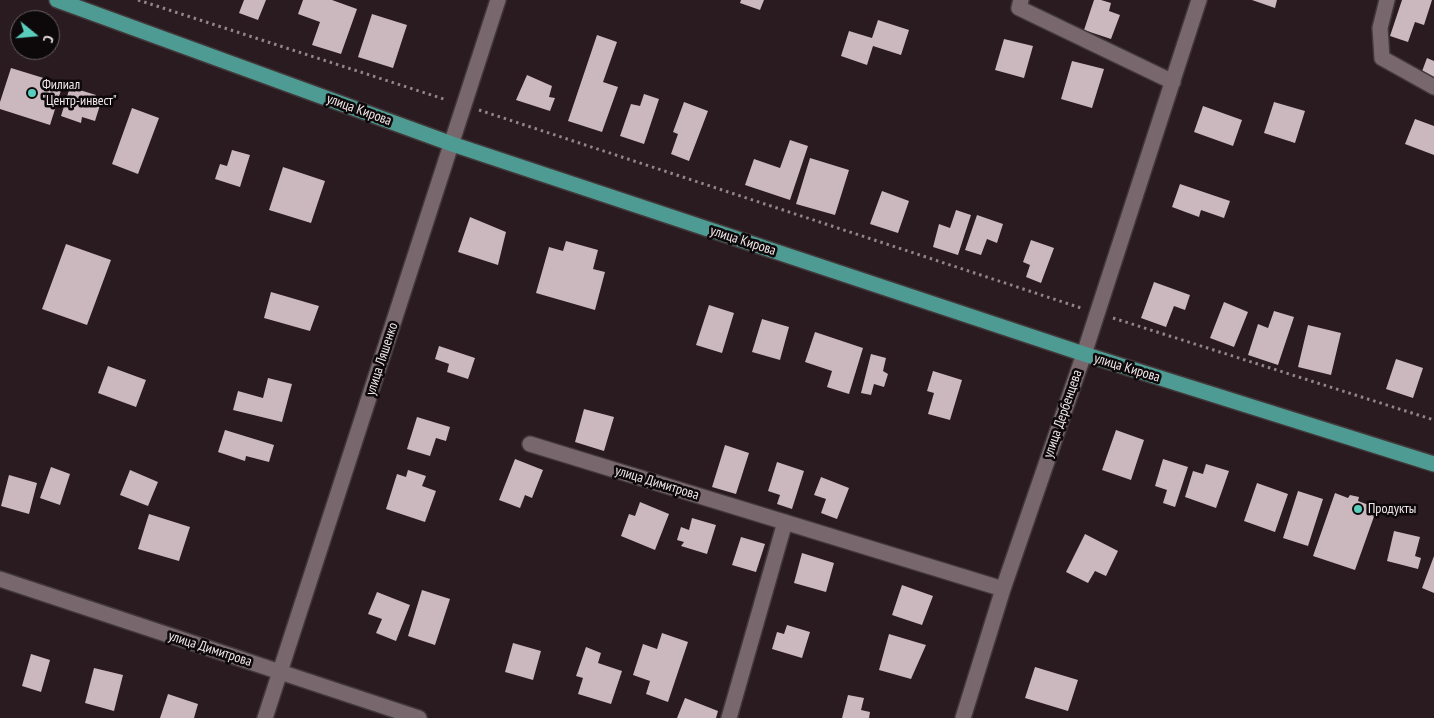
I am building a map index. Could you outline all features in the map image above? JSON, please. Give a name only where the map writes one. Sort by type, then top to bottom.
[{"type":"main road","name":"улица Кирова","points":[[58,0],[452,144],[1084,354],[1434,464]]},
{"type":"street","name":"улица Ляшенко","points":[[265,718],[498,0]]},
{"type":"street","points":[[1021,0],[1019,8],[1173,82]]},
{"type":"street","name":"улица Дербенцева","points":[[963,718],[1003,589],[1084,354],[1200,0]]},
{"type":"street","points":[[1387,0],[1380,28],[1382,58],[1434,87]]},
{"type":"street","name":"улица Димитрова","points":[[530,444],[1003,589]]},
{"type":"street","points":[[729,718],[785,522]]},
{"type":"street","name":"улица Димитрова","points":[[0,580],[419,718]]},
{"type":"path","points":[[138,0],[465,105],[1097,313],[1434,420]]},
{"type":"building","points":[[244,0],[266,0],[258,20],[239,13]]},
{"type":"building","points":[[303,0],[332,0],[357,9],[341,54],[312,45],[320,22],[298,14]]},
{"type":"building","points":[[741,0],[764,0],[760,10],[740,3]]},
{"type":"building","points":[[1094,0],[1111,3],[1109,11],[1120,15],[1111,39],[1084,30]]},
{"type":"building","points":[[1252,0],[1277,0],[1275,8]]},
{"type":"building","points":[[1402,0],[1432,0],[1424,25],[1415,22],[1408,42],[1390,36]]},
{"type":"building","points":[[372,14],[407,25],[393,68],[358,57]]},
{"type":"building","points":[[878,20],[909,30],[901,55],[873,46],[867,65],[841,56],[849,31],[872,38]]},
{"type":"building","points":[[597,35],[617,42],[603,82],[618,87],[602,132],[568,121]]},
{"type":"building","points":[[1004,39],[1033,46],[1024,78],[995,70]]},
{"type":"building","points":[[1427,58],[1434,61],[1434,79],[1421,74]]},
{"type":"building","points":[[1072,61],[1104,69],[1092,108],[1061,99]]},
{"type":"building","name":"Филиал \"Центр-инвест\"","points":[[11,68],[63,84],[50,125],[0,109],[0,102]]},
{"type":"building","points":[[527,75],[552,86],[549,97],[555,98],[550,111],[516,100]]},
{"type":"building","points":[[70,87],[96,95],[94,99],[101,102],[95,121],[82,117],[81,123],[61,116]]},
{"type":"building","points":[[644,94],[659,99],[644,144],[620,136],[631,104],[640,106]]},
{"type":"building","points":[[684,102],[708,111],[689,161],[671,154],[678,134],[673,132]]},
{"type":"building","points":[[1274,102],[1305,111],[1295,143],[1264,133]]},
{"type":"building","points":[[1203,106],[1242,120],[1233,146],[1194,132]]},
{"type":"building","points":[[132,108],[159,118],[138,174],[112,164]]},
{"type":"building","points":[[1415,119],[1434,126],[1434,155],[1405,144]]},
{"type":"building","points":[[790,140],[808,146],[790,200],[745,185],[754,159],[780,168]]},
{"type":"building","points":[[232,150],[250,155],[240,187],[215,179],[220,164],[227,166]]},
{"type":"building","points":[[810,158],[849,170],[835,215],[796,204]]},
{"type":"building","points":[[283,167],[325,181],[311,223],[269,210]]},
{"type":"building","points":[[1180,184],[1230,201],[1224,218],[1201,210],[1199,217],[1172,207]]},
{"type":"building","points":[[882,191],[909,201],[898,233],[870,224]]},
{"type":"building","points":[[956,210],[971,215],[958,255],[933,247],[939,224],[950,228]]},
{"type":"building","points":[[977,215],[1003,224],[997,243],[987,239],[981,255],[965,250]]},
{"type":"building","points":[[470,217],[506,232],[498,265],[458,252]]},
{"type":"building","points":[[1031,240],[1054,248],[1041,283],[1026,277],[1030,265],[1023,262]]},
{"type":"building","points":[[566,241],[598,250],[593,269],[605,272],[595,310],[536,293],[549,247],[563,251]]},
{"type":"building","points":[[66,244],[111,260],[87,325],[42,309]]},
{"type":"building","points":[[1154,282],[1190,295],[1185,310],[1174,306],[1166,327],[1141,318]]},
{"type":"building","points":[[271,292],[319,306],[310,331],[264,318]]},
{"type":"building","points":[[1224,302],[1248,312],[1234,347],[1210,338]]},
{"type":"building","points":[[709,305],[734,313],[722,353],[696,345]]},
{"type":"building","points":[[1274,311],[1294,317],[1278,365],[1248,355],[1258,324],[1268,328]]},
{"type":"building","points":[[762,319],[789,327],[780,360],[752,352]]},
{"type":"building","points":[[1308,325],[1341,333],[1331,375],[1298,367]]},
{"type":"building","points":[[815,332],[863,348],[849,394],[827,387],[832,371],[805,362]]},
{"type":"building","points":[[439,346],[475,358],[468,379],[447,372],[449,364],[435,359]]},
{"type":"building","points":[[871,354],[886,358],[883,371],[888,374],[884,387],[874,384],[871,395],[861,393]]},
{"type":"building","points":[[1396,359],[1423,368],[1413,398],[1386,389]]},
{"type":"building","points":[[108,366],[146,380],[136,407],[98,393]]},
{"type":"building","points":[[933,371],[962,380],[950,420],[928,414],[934,393],[927,391]]},
{"type":"building","points":[[268,378],[292,384],[282,422],[233,410],[238,391],[263,398]]},
{"type":"building","points":[[584,409],[614,417],[604,451],[575,442]]},
{"type":"building","points":[[417,417],[450,427],[446,441],[436,438],[430,456],[407,449]]},
{"type":"building","points":[[225,430],[274,445],[269,462],[246,456],[245,461],[218,452]]},
{"type":"building","points":[[1116,430],[1144,440],[1131,480],[1102,470]]},
{"type":"building","points":[[725,445],[749,453],[736,494],[712,487]]},
{"type":"building","points":[[515,459],[543,470],[532,498],[525,495],[520,508],[499,500]]},
{"type":"building","points":[[1163,459],[1188,467],[1175,507],[1163,503],[1167,490],[1155,486]]},
{"type":"building","points":[[777,462],[804,471],[792,509],[777,504],[780,495],[768,491]]},
{"type":"building","points":[[1206,464],[1229,471],[1216,508],[1185,497],[1193,471],[1203,474]]},
{"type":"building","points":[[51,467],[70,474],[60,505],[40,498]]},
{"type":"building","points":[[130,470],[158,482],[148,506],[120,495]]},
{"type":"building","points":[[408,470],[426,476],[422,486],[436,491],[425,522],[386,509],[397,474],[406,477]]},
{"type":"building","points":[[9,475],[37,483],[29,514],[1,506]]},
{"type":"building","points":[[821,477],[849,488],[837,519],[821,513],[826,499],[814,495]]},
{"type":"building","points":[[1257,483],[1288,494],[1275,532],[1244,521]]},
{"type":"building","points":[[1298,491],[1323,499],[1308,546],[1283,538]]},
{"type":"building","points":[[1335,493],[1348,498],[1350,495],[1359,497],[1358,501],[1377,508],[1355,570],[1313,556]]},
{"type":"building","points":[[640,502],[669,514],[655,550],[621,536],[629,514],[635,516]]},
{"type":"building","points":[[149,514],[190,527],[179,561],[138,549]]},
{"type":"building","points":[[692,518],[716,525],[707,554],[681,546],[684,542],[677,540],[681,527],[689,530]]},
{"type":"building","points":[[1394,531],[1420,537],[1415,556],[1421,558],[1418,569],[1387,561]]},
{"type":"building","points":[[1085,534],[1118,551],[1106,576],[1095,571],[1088,583],[1066,572]]},
{"type":"building","points":[[741,537],[765,544],[756,572],[732,565]]},
{"type":"building","points":[[802,553],[834,563],[826,592],[794,583]]},
{"type":"building","points":[[1434,556],[1434,593],[1422,588]]},
{"type":"building","points":[[902,585],[933,596],[922,625],[892,615]]},
{"type":"building","points":[[422,590],[450,599],[435,645],[408,636]]},
{"type":"building","points":[[377,592],[410,605],[396,641],[376,633],[382,619],[368,614]]},
{"type":"building","points":[[787,625],[810,632],[802,658],[772,649],[777,632],[784,634]]},
{"type":"building","points":[[662,633],[688,642],[668,702],[646,694],[650,681],[633,675],[643,644],[657,649]]},
{"type":"building","points":[[889,634],[926,645],[911,679],[879,670]]},
{"type":"building","points":[[513,643],[541,651],[533,680],[505,672]]},
{"type":"building","points":[[586,647],[601,653],[598,663],[622,671],[611,704],[578,694],[583,678],[576,676]]},
{"type":"building","points":[[31,654],[50,660],[41,692],[22,686]]},
{"type":"building","points":[[1035,667],[1078,680],[1068,711],[1025,698]]},
{"type":"building","points":[[94,668],[123,675],[114,711],[85,703]]},
{"type":"building","points":[[168,694],[198,704],[194,718],[160,718]]},
{"type":"building","points":[[848,695],[864,698],[861,710],[870,712],[869,718],[842,718]]},
{"type":"building","points":[[685,698],[718,711],[716,718],[677,718]]},
{"type":"place","name":"Филиал \"Центр-инвест\"","points":[[32,93]]},
{"type":"place","name":"Продукты","points":[[1358,509]]}]
